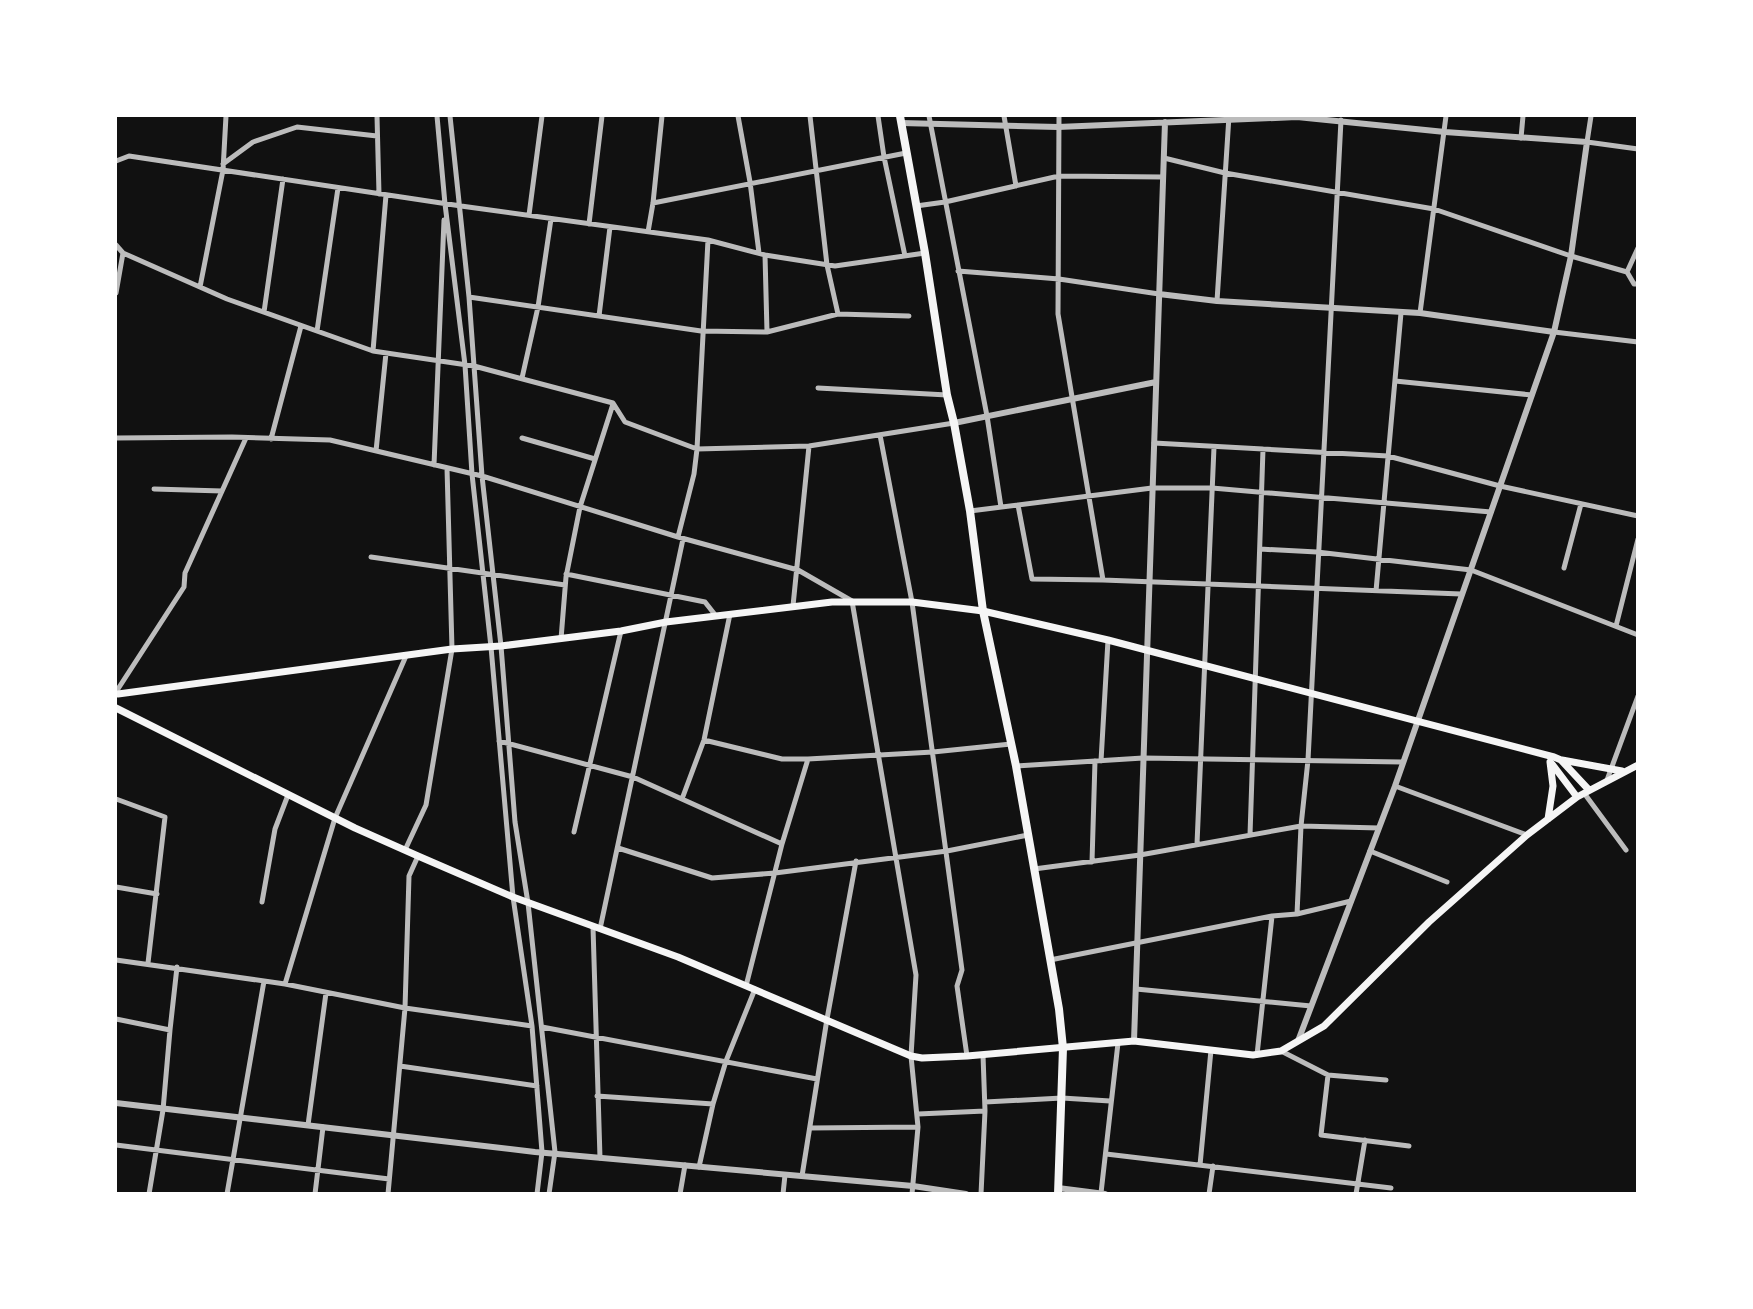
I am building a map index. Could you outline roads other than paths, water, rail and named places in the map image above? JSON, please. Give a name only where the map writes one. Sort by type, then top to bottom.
[{"type":"main road","points":[[900,119],[925,253],[947,395],[970,510],[983,611],[1012,744],[1063,1048],[1058,1191]]},
{"type":"main road","points":[[1623,771],[1548,758],[1108,640],[983,611],[912,602],[852,601],[793,606],[561,639],[452,649],[116,693],[119,703],[116,708],[335,818],[418,856],[528,903],[678,957],[911,1056],[922,1058],[1134,1041],[1257,1055],[1281,1051],[1324,1026],[1429,922],[1527,835],[1583,794],[1637,765]]},
{"type":"main road","points":[[1548,758],[1583,794]]},
{"type":"main road","points":[[1548,758],[1553,794],[1548,819]]},
{"type":"main road","points":[[1561,760],[1583,794]]},
{"type":"street","points":[[200,287],[223,167],[226,116]]},
{"type":"street","points":[[377,116],[379,194]]},
{"type":"street","points":[[437,116],[465,365],[472,474],[491,647],[513,897],[532,1026],[542,1152],[537,1194]]},
{"type":"street","points":[[450,116],[461,206],[482,476],[501,646],[515,822],[528,903],[555,1152],[549,1194]]},
{"type":"street","points":[[528,215],[542,116]]},
{"type":"street","points":[[589,224],[603,116]]},
{"type":"street","points":[[648,232],[662,116]]},
{"type":"street","points":[[738,116],[762,254],[767,332]]},
{"type":"street","points":[[810,116],[827,265],[838,314]]},
{"type":"street","points":[[878,116],[905,256]]},
{"type":"street","points":[[929,116],[987,416],[1001,507]]},
{"type":"street","points":[[1004,116],[1016,186]]},
{"type":"street","points":[[1059,116],[1058,314],[1103,580]]},
{"type":"street","points":[[900,119],[930,124],[1058,127],[1165,119],[1297,116],[1341,118],[1445,132],[1587,142],[1637,149]]},
{"type":"street","points":[[1420,313],[1446,116]]},
{"type":"street","points":[[1521,138],[1523,116]]},
{"type":"street","points":[[1298,1041],[1395,786],[1554,332],[1572,256],[1591,116]]},
{"type":"street","points":[[1217,302],[1229,118]]},
{"type":"street","points":[[1297,914],[1301,827],[1308,760],[1341,118]]},
{"type":"street","points":[[1134,1041],[1165,119]]},
{"type":"street","points":[[223,167],[253,142],[297,127],[377,136]]},
{"type":"street","points":[[653,203],[906,153]]},
{"type":"street","points":[[116,161],[129,156],[223,167],[338,188],[708,240],[762,254],[835,266],[925,253]]},
{"type":"street","points":[[1164,158],[1225,173],[1434,209],[1627,272],[1634,284],[1637,284]]},
{"type":"street","points":[[916,206],[1059,176],[1163,177]]},
{"type":"street","points":[[264,312],[283,179]]},
{"type":"street","points":[[317,331],[338,188]]},
{"type":"street","points":[[373,352],[386,195]]},
{"type":"street","points":[[434,465],[445,204]]},
{"type":"street","points":[[522,378],[538,307],[551,219]]},
{"type":"street","points":[[599,316],[610,227]]},
{"type":"street","points":[[600,1158],[597,1096],[597,929],[618,848],[694,474],[708,240]]},
{"type":"street","points":[[116,245],[123,253],[200,287],[373,352],[474,366],[613,403],[625,422],[697,449],[809,446],[954,423],[1156,382]]},
{"type":"street","points":[[1627,272],[1637,248]]},
{"type":"street","points":[[116,293],[123,253]]},
{"type":"street","points":[[958,271],[1059,279],[1217,302],[1420,313],[1637,342]]},
{"type":"street","points":[[469,297],[701,331],[767,332],[838,314],[909,316]]},
{"type":"street","points":[[1376,591],[1401,313]]},
{"type":"street","points":[[271,439],[301,326]]},
{"type":"street","points":[[376,451],[386,353]]},
{"type":"street","points":[[1395,381],[1532,395]]},
{"type":"street","points":[[818,388],[947,395]]},
{"type":"street","points":[[561,639],[566,574],[580,507],[613,403]]},
{"type":"street","points":[[880,435],[912,602],[947,851],[962,970],[957,986],[967,1056]]},
{"type":"street","points":[[116,438],[330,440],[482,476],[681,538],[797,570],[852,601],[916,975],[911,1056],[918,1127],[913,1190]]},
{"type":"street","points":[[116,693],[184,587],[184,573],[246,438]]},
{"type":"street","points":[[522,438],[595,459]]},
{"type":"street","points":[[1154,443],[1388,456],[1500,486],[1637,516]]},
{"type":"street","points":[[793,606],[809,446]]},
{"type":"street","points":[[1197,844],[1214,447]]},
{"type":"street","points":[[1250,835],[1263,449]]},
{"type":"street","points":[[405,850],[426,805],[452,649],[447,468]]},
{"type":"street","points":[[970,510],[1152,488],[1212,488],[1491,512]]},
{"type":"street","points":[[154,489],[222,491]]},
{"type":"street","points":[[1564,568],[1581,504]]},
{"type":"street","points":[[1018,505],[1032,579],[1461,594]]},
{"type":"street","points":[[1616,626],[1637,540]]},
{"type":"street","points":[[1260,550],[1317,552],[1471,570],[1637,635]]},
{"type":"street","points":[[371,557],[565,585]]},
{"type":"street","points":[[566,574],[705,603],[716,616]]},
{"type":"street","points":[[682,799],[705,740],[730,614]]},
{"type":"street","points":[[574,832],[621,631]]},
{"type":"street","points":[[1092,862],[1108,640]]},
{"type":"street","points":[[285,984],[335,818],[406,656]]},
{"type":"street","points":[[1607,779],[1634,713],[1637,696]]},
{"type":"street","points":[[705,740],[782,759],[933,752],[1012,744]]},
{"type":"street","points":[[499,741],[633,777],[782,844]]},
{"type":"street","points":[[1016,766],[1143,758],[1402,762]]},
{"type":"street","points":[[746,986],[782,844],[808,759]]},
{"type":"street","points":[[1395,786],[1527,835]]},
{"type":"street","points":[[262,902],[275,829],[288,794]]},
{"type":"street","points":[[1583,794],[1626,850]]},
{"type":"street","points":[[116,799],[165,817],[148,963]]},
{"type":"street","points":[[1034,869],[1140,855],[1301,827],[1379,828]]},
{"type":"street","points":[[618,848],[712,878],[896,858],[1028,835]]},
{"type":"street","points":[[1370,851],[1447,882]]},
{"type":"street","points":[[388,1194],[405,1008],[409,876],[418,856]]},
{"type":"street","points":[[802,1176],[856,861]]},
{"type":"street","points":[[116,887],[157,894]]},
{"type":"street","points":[[1050,960],[1272,916],[1297,914],[1351,901]]},
{"type":"street","points":[[1257,1055],[1272,916]]},
{"type":"street","points":[[116,960],[285,984],[405,1008],[597,1036],[817,1079]]},
{"type":"street","points":[[149,1194],[163,1110],[177,967]]},
{"type":"street","points":[[227,1194],[264,981]]},
{"type":"street","points":[[699,1167],[726,1061],[755,989]]},
{"type":"street","points":[[1136,989],[1311,1006]]},
{"type":"street","points":[[308,1125],[326,993]]},
{"type":"street","points":[[116,1019],[170,1030]]},
{"type":"street","points":[[1058,1191],[1103,1193],[1110,1101],[1118,1042]]},
{"type":"street","points":[[1200,1165],[1211,1050]]},
{"type":"street","points":[[1281,1051],[1328,1074],[1386,1080]]},
{"type":"street","points":[[981,1194],[985,1111],[983,1055]]},
{"type":"street","points":[[400,1066],[537,1086]]},
{"type":"street","points":[[1328,1074],[1321,1135],[1409,1146]]},
{"type":"street","points":[[597,1096],[713,1104]]},
{"type":"street","points":[[985,1102],[1062,1098],[1110,1101]]},
{"type":"street","points":[[116,1103],[542,1152],[966,1194]]},
{"type":"street","points":[[918,1114],[985,1111]]},
{"type":"street","points":[[315,1194],[323,1127]]},
{"type":"street","points":[[810,1128],[918,1127]]},
{"type":"street","points":[[1356,1194],[1365,1140]]},
{"type":"street","points":[[116,1145],[389,1179]]},
{"type":"street","points":[[1106,1154],[1391,1188]]},
{"type":"street","points":[[680,1194],[685,1166]]},
{"type":"street","points":[[1209,1194],[1213,1166]]},
{"type":"street","points":[[783,1194],[785,1175]]}]
